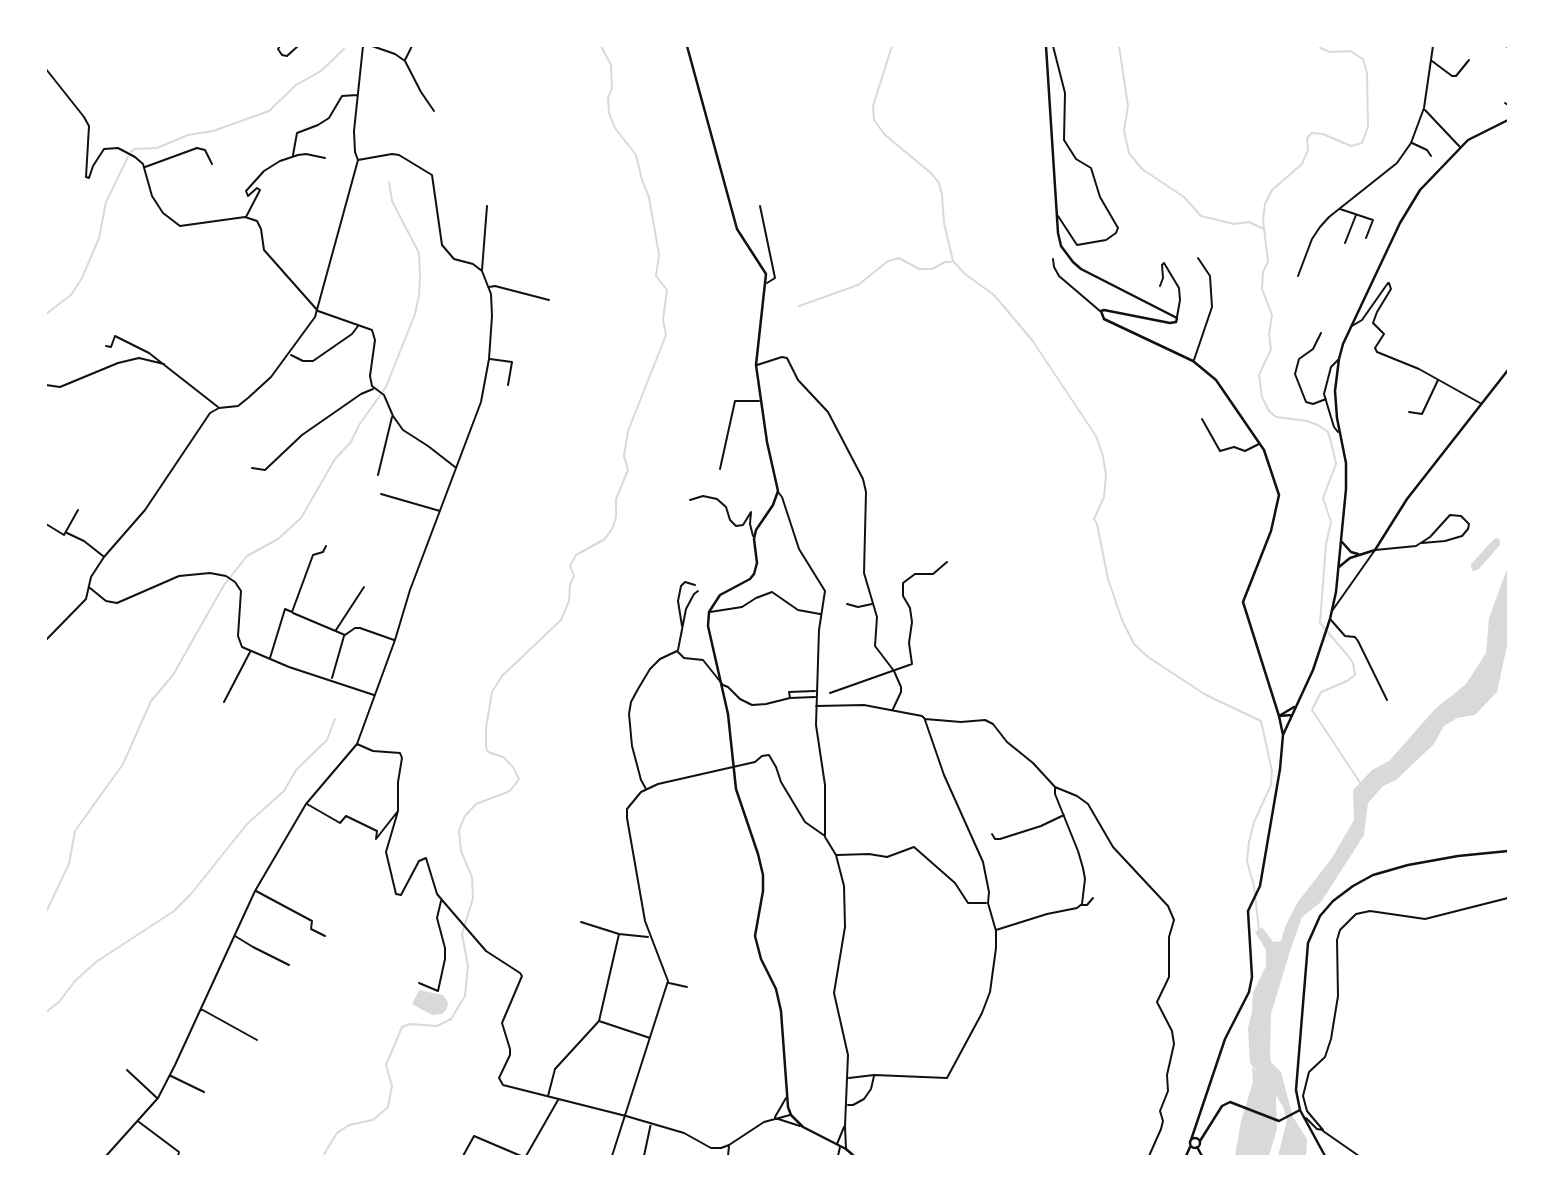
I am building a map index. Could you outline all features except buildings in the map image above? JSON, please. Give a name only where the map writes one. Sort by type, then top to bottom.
[{"type":"street","points":[[280,46],[278,49],[282,55],[287,56],[298,46]]},
{"type":"street","points":[[46,640],[86,599],[92,578],[104,556],[145,510],[210,412],[238,406],[271,377],[290,354],[318,311],[358,160],[354,147],[363,46]]},
{"type":"street","points":[[372,46],[395,54],[405,61],[434,111]]},
{"type":"street","points":[[405,61],[412,46]]},
{"type":"street","points":[[687,46],[732,215],[741,238],[766,274],[756,365],[778,491],[799,549],[825,591],[819,630],[816,691],[817,742],[825,785],[825,837]]},
{"type":"street","points":[[1046,46],[1061,246],[1081,269],[1177,318]]},
{"type":"street","points":[[1053,46],[1065,93],[1064,140],[1076,159],[1091,169],[1100,197],[1118,228],[1116,233],[1106,240],[1077,245],[1057,215]]},
{"type":"street","points":[[1298,276],[1312,239],[1329,217],[1397,163],[1411,143],[1424,108],[1433,46]]},
{"type":"street","points":[[1431,61],[1452,76],[1456,76],[1469,61]]},
{"type":"street","points":[[46,69],[89,126],[86,177],[90,176],[99,154],[109,147],[118,148],[135,157],[144,168],[152,196],[163,213],[180,226],[245,217],[257,221],[264,250],[318,311],[369,327],[374,334],[370,376],[374,388],[384,396],[393,416],[408,434],[456,468]]},
{"type":"street","points":[[293,156],[296,133],[326,121],[342,96],[358,95]]},
{"type":"street","points":[[1424,108],[1460,148]]},
{"type":"street","points":[[1283,735],[1313,670],[1332,611],[1346,478],[1335,391],[1339,359],[1351,326],[1408,208],[1420,190],[1460,148],[1478,134],[1508,120]]},
{"type":"street","points":[[1411,143],[1427,150],[1431,156]]},
{"type":"street","points":[[144,168],[197,148],[205,150],[212,164]]},
{"type":"street","points":[[245,217],[260,188],[248,196],[246,191],[264,171],[293,156],[306,154],[325,158]]},
{"type":"street","points":[[358,160],[399,155],[432,175],[442,245],[454,259],[473,264],[482,271]]},
{"type":"street","points":[[106,1157],[158,1098],[255,891],[306,804],[357,744],[410,590],[479,409],[489,359],[492,316],[488,287],[482,271],[487,206]]},
{"type":"street","points":[[760,206],[775,278],[767,283]]},
{"type":"street","points":[[1340,209],[1373,220],[1366,238]]},
{"type":"street","points":[[1345,243],[1357,214]]},
{"type":"street","points":[[1193,361],[1212,307],[1210,276],[1198,258]]},
{"type":"street","points":[[1054,259],[1054,267],[1059,276],[1101,312],[1104,319],[1193,361],[1216,380],[1268,457],[1277,487],[1279,501],[1243,602],[1279,716],[1283,735],[1280,769],[1258,894],[1248,911],[1253,958],[1249,992],[1225,1039],[1186,1157]]},
{"type":"street","points":[[1101,312],[1104,310],[1176,322],[1181,300],[1179,288],[1164,262],[1160,286]]},
{"type":"street","points":[[1351,326],[1362,320],[1387,283],[1390,283],[1391,289],[1373,323],[1384,334],[1375,348],[1377,352],[1438,379],[1482,405]]},
{"type":"street","points":[[488,287],[495,286],[550,300]]},
{"type":"street","points":[[290,354],[303,361],[313,361],[352,334],[359,324]]},
{"type":"street","points":[[1321,333],[1318,344],[1299,359],[1295,374],[1306,402],[1313,404],[1326,399]]},
{"type":"street","points":[[106,346],[111,347],[116,336],[165,364],[219,408]]},
{"type":"street","points":[[46,385],[60,387],[118,363],[139,358],[165,364]]},
{"type":"street","points":[[756,365],[787,358],[798,380],[828,412],[863,478],[866,492],[864,573],[877,617],[875,646],[894,671],[901,687],[893,709]]},
{"type":"street","points":[[489,359],[512,362],[509,384]]},
{"type":"street","points":[[1339,359],[1331,367],[1325,387],[1334,427],[1341,436]]},
{"type":"street","points":[[1332,611],[1375,551],[1407,499],[1508,370]]},
{"type":"street","points":[[1409,412],[1422,414],[1438,379]]},
{"type":"street","points":[[252,468],[265,470],[302,435],[374,388]]},
{"type":"street","points":[[720,469],[735,401],[761,401]]},
{"type":"street","points":[[378,475],[393,416]]},
{"type":"street","points":[[1202,419],[1220,451],[1234,447],[1245,451],[1259,443]]},
{"type":"street","points":[[754,539],[756,530],[773,505],[778,491]]},
{"type":"street","points":[[381,494],[441,511]]},
{"type":"street","points":[[690,500],[703,496],[717,499],[726,508],[730,520],[736,526],[743,525],[751,512],[750,528],[757,563],[754,573],[750,579],[720,595],[709,612],[708,626],[723,685],[734,774],[741,807],[763,875],[755,936],[761,959],[776,989],[790,1115],[803,1127]]},
{"type":"street","points":[[67,533],[78,510]]},
{"type":"street","points":[[1338,570],[1341,564],[1350,558],[1375,551],[1444,541],[1462,536],[1469,524],[1461,516],[1450,515],[1422,543]]},
{"type":"street","points":[[46,524],[64,535],[67,533],[85,541],[104,556]]},
{"type":"street","points":[[1341,541],[1351,552]]},
{"type":"street","points":[[292,612],[313,555],[323,552],[326,546]]},
{"type":"street","points":[[1340,553],[1361,555]]},
{"type":"street","points":[[1340,553],[1350,558]]},
{"type":"street","points":[[830,693],[912,664],[909,643],[912,622],[903,596],[903,583],[915,574],[933,574],[947,562]]},
{"type":"street","points":[[90,588],[106,601],[117,603],[179,576],[209,573],[226,576],[233,580],[241,591],[239,643],[269,659],[375,695]]},
{"type":"street","points":[[682,630],[678,601],[681,586],[685,582],[695,584]]},
{"type":"street","points":[[335,631],[364,587]]},
{"type":"street","points":[[646,789],[632,746],[629,714],[631,702],[650,669],[677,651],[690,601],[698,591]]},
{"type":"street","points":[[709,612],[742,607],[772,592],[799,610],[822,615]]},
{"type":"street","points":[[848,604],[858,607],[873,604]]},
{"type":"street","points":[[269,659],[285,609],[345,635]]},
{"type":"street","points":[[1330,619],[1345,636],[1351,636],[1358,641],[1387,700]]},
{"type":"street","points":[[331,680],[345,635],[355,628],[395,640]]},
{"type":"street","points":[[224,702],[250,651]]},
{"type":"street","points":[[677,651],[684,657],[703,660],[723,685],[752,705],[790,698],[816,697]]},
{"type":"street","points":[[790,698],[789,692],[816,691]]},
{"type":"street","points":[[816,706],[864,705],[893,709],[925,719],[961,722],[985,720],[993,724],[1007,742],[1033,763],[1055,787],[1088,804],[1112,847],[1168,906],[1174,920],[1169,937],[1169,977],[1157,1002],[1172,1031],[1174,1044],[1167,1075],[1168,1091],[1160,1111],[1163,1121],[1149,1157]]},
{"type":"street","points":[[1275,705],[1286,711]]},
{"type":"street","points":[[1279,716],[1296,706]]},
{"type":"street","points":[[1279,716],[1293,715]]},
{"type":"street","points":[[848,1078],[874,1075],[947,1078],[982,1013],[990,992],[996,930],[988,903],[989,892],[983,862],[944,775],[925,719]]},
{"type":"street","points":[[357,744],[373,751],[401,753],[398,811],[386,858],[396,894],[403,892],[419,861],[424,857],[430,864],[442,900],[486,951],[522,976],[502,1023],[510,1055],[500,1074],[503,1085],[651,1123],[695,1138],[711,1148],[729,1145],[764,1122],[790,1115]]},
{"type":"street","points":[[612,1157],[668,983],[650,937],[640,900],[627,809],[646,789],[755,762],[762,756],[769,755],[781,782],[805,822],[825,837],[836,855],[844,887],[845,918],[834,993],[848,1048],[846,1149]]},
{"type":"street","points":[[1055,787],[1055,794],[1079,851],[1084,879],[1080,905]]},
{"type":"street","points":[[306,804],[340,823],[346,816],[377,831],[376,839],[398,811]]},
{"type":"street","points":[[992,834],[995,839],[1000,839],[1065,815]]},
{"type":"street","points":[[836,855],[869,854],[887,857],[914,847],[955,883],[968,903],[988,903]]},
{"type":"street","points":[[1322,1129],[1317,1129],[1298,1111],[1296,1090],[1307,957],[1312,930],[1320,916],[1353,886],[1373,875],[1408,865],[1458,856],[1508,851]]},
{"type":"street","points":[[255,891],[312,921],[311,929],[325,936]]},
{"type":"street","points":[[996,930],[1087,905],[1093,898]]},
{"type":"street","points":[[1359,1157],[1322,1129],[1307,1111],[1303,1096],[1309,1072],[1325,1057],[1331,1039],[1338,996],[1337,940],[1340,930],[1356,914],[1370,911],[1424,919],[1508,898]]},
{"type":"street","points":[[419,984],[438,991],[445,959],[445,948],[437,918],[442,900]]},
{"type":"street","points":[[582,922],[619,934],[650,937]]},
{"type":"street","points":[[548,1097],[555,1069],[599,1021],[619,934]]},
{"type":"street","points":[[234,935],[289,964]]},
{"type":"street","points":[[668,983],[687,986]]},
{"type":"street","points":[[200,1009],[257,1040]]},
{"type":"street","points":[[599,1021],[651,1038]]},
{"type":"street","points":[[127,1070],[158,1098]]},
{"type":"street","points":[[170,1075],[204,1092]]},
{"type":"street","points":[[846,1105],[853,1105],[864,1099],[871,1089],[874,1075]]},
{"type":"street","points":[[774,1118],[787,1097]]},
{"type":"street","points":[[526,1157],[558,1100]]},
{"type":"street","points":[[1202,1157],[1197,1147],[1199,1140],[1222,1106],[1230,1102],[1282,1120],[1298,1111]]},
{"type":"street","points":[[1303,1116],[1325,1157]]},
{"type":"street","points":[[774,1118],[803,1127],[846,1149],[854,1157]]},
{"type":"street","points":[[138,1121],[180,1152],[178,1157]]},
{"type":"street","points":[[1198,1121],[1196,1133],[1199,1140]]},
{"type":"street","points":[[644,1157],[651,1123]]},
{"type":"street","points":[[838,1157],[845,1126]]},
{"type":"street","points":[[463,1157],[474,1136],[521,1157]]},
{"type":"street","points":[[1191,1140],[1199,1140]]},
{"type":"street","points":[[728,1157],[729,1145]]},
{"type":"street","points":[[1191,1145],[1197,1147]]},
{"type":"shaded area","points":[[1497,538],[1500,545],[1478,570],[1472,571],[1471,564]]},
{"type":"shaded area","points":[[1508,566],[1508,641],[1497,692],[1475,715],[1457,718],[1444,726],[1434,744],[1396,780],[1383,786],[1368,803],[1364,835],[1321,902],[1302,917],[1290,951],[1271,1014],[1270,1055],[1271,1062],[1281,1072],[1293,1117],[1307,1139],[1306,1156],[1278,1156],[1287,1120],[1276,1095],[1277,1129],[1269,1156],[1235,1156],[1241,1121],[1253,1082],[1252,1067],[1260,1075],[1250,1063],[1248,1028],[1253,993],[1266,966],[1266,950],[1255,932],[1262,927],[1273,942],[1281,941],[1297,903],[1332,858],[1354,820],[1353,790],[1372,770],[1389,761],[1435,709],[1466,684],[1486,653],[1489,618]]},
{"type":"shaded area","points":[[419,990],[443,995],[448,1002],[447,1009],[442,1014],[432,1015],[412,1004]]},
{"type":"waterway","points":[[323,1156],[337,1133],[349,1125],[373,1120],[388,1107],[392,1086],[386,1065],[402,1027],[410,1024],[437,1026],[451,1019],[465,996],[468,966],[462,934],[473,898],[472,877],[461,851],[459,830],[465,816],[476,804],[510,791],[519,779],[513,767],[503,757],[488,752],[486,747],[492,692],[502,676],[561,620],[569,601],[570,585],[574,576],[570,566],[576,555],[605,539],[613,527],[616,499],[628,470],[624,456],[628,431],[666,335],[663,320],[667,290],[656,276],[659,255],[649,197],[636,155],[615,128],[609,113],[611,65],[601,46]]},
{"type":"waterway","points":[[892,46],[873,106],[874,120],[885,135],[931,173],[939,183],[944,223],[953,261],[965,274],[994,295],[1032,340],[1096,436],[1106,475],[1104,497],[1094,519],[1108,579],[1122,620],[1134,644],[1148,657],[1206,695],[1261,721],[1272,771],[1271,785],[1254,822],[1247,861],[1254,886],[1259,930]]},
{"type":"waterway","points":[[1119,46],[1128,106],[1124,131],[1129,153],[1142,169],[1184,197],[1201,216],[1234,224],[1249,222],[1264,229]]},
{"type":"waterway","points":[[1320,46],[1330,52],[1350,51],[1363,59],[1367,73],[1368,127],[1362,143],[1351,146],[1323,134],[1312,133],[1307,138],[1308,150],[1302,164],[1272,190],[1265,204],[1263,220],[1268,262],[1263,272],[1262,289],[1272,315],[1269,334],[1271,349],[1259,375],[1262,397],[1269,411],[1276,417],[1318,425],[1328,432],[1334,454],[1336,464],[1323,498],[1331,522],[1326,544],[1320,623],[1349,657],[1355,675],[1321,692],[1312,710],[1361,784]]},
{"type":"waterway","points":[[131,152],[134,149],[157,148],[188,135],[213,131],[269,111],[296,85],[321,71],[344,49]]},
{"type":"waterway","points":[[46,314],[71,295],[82,278],[99,238],[106,202],[128,157]]},
{"type":"waterway","points":[[46,912],[69,864],[75,831],[123,764],[151,701],[173,675],[224,585],[247,556],[278,539],[301,518],[335,459],[351,442],[359,425],[386,387],[415,314],[420,277],[419,253],[392,201],[389,182]]},
{"type":"waterway","points":[[799,306],[858,285],[888,261],[899,258],[919,269],[932,269],[951,262]]},
{"type":"waterway","points":[[46,1012],[59,1002],[75,981],[96,962],[174,911],[191,894],[247,824],[284,791],[296,770],[327,740],[335,719]]}]
